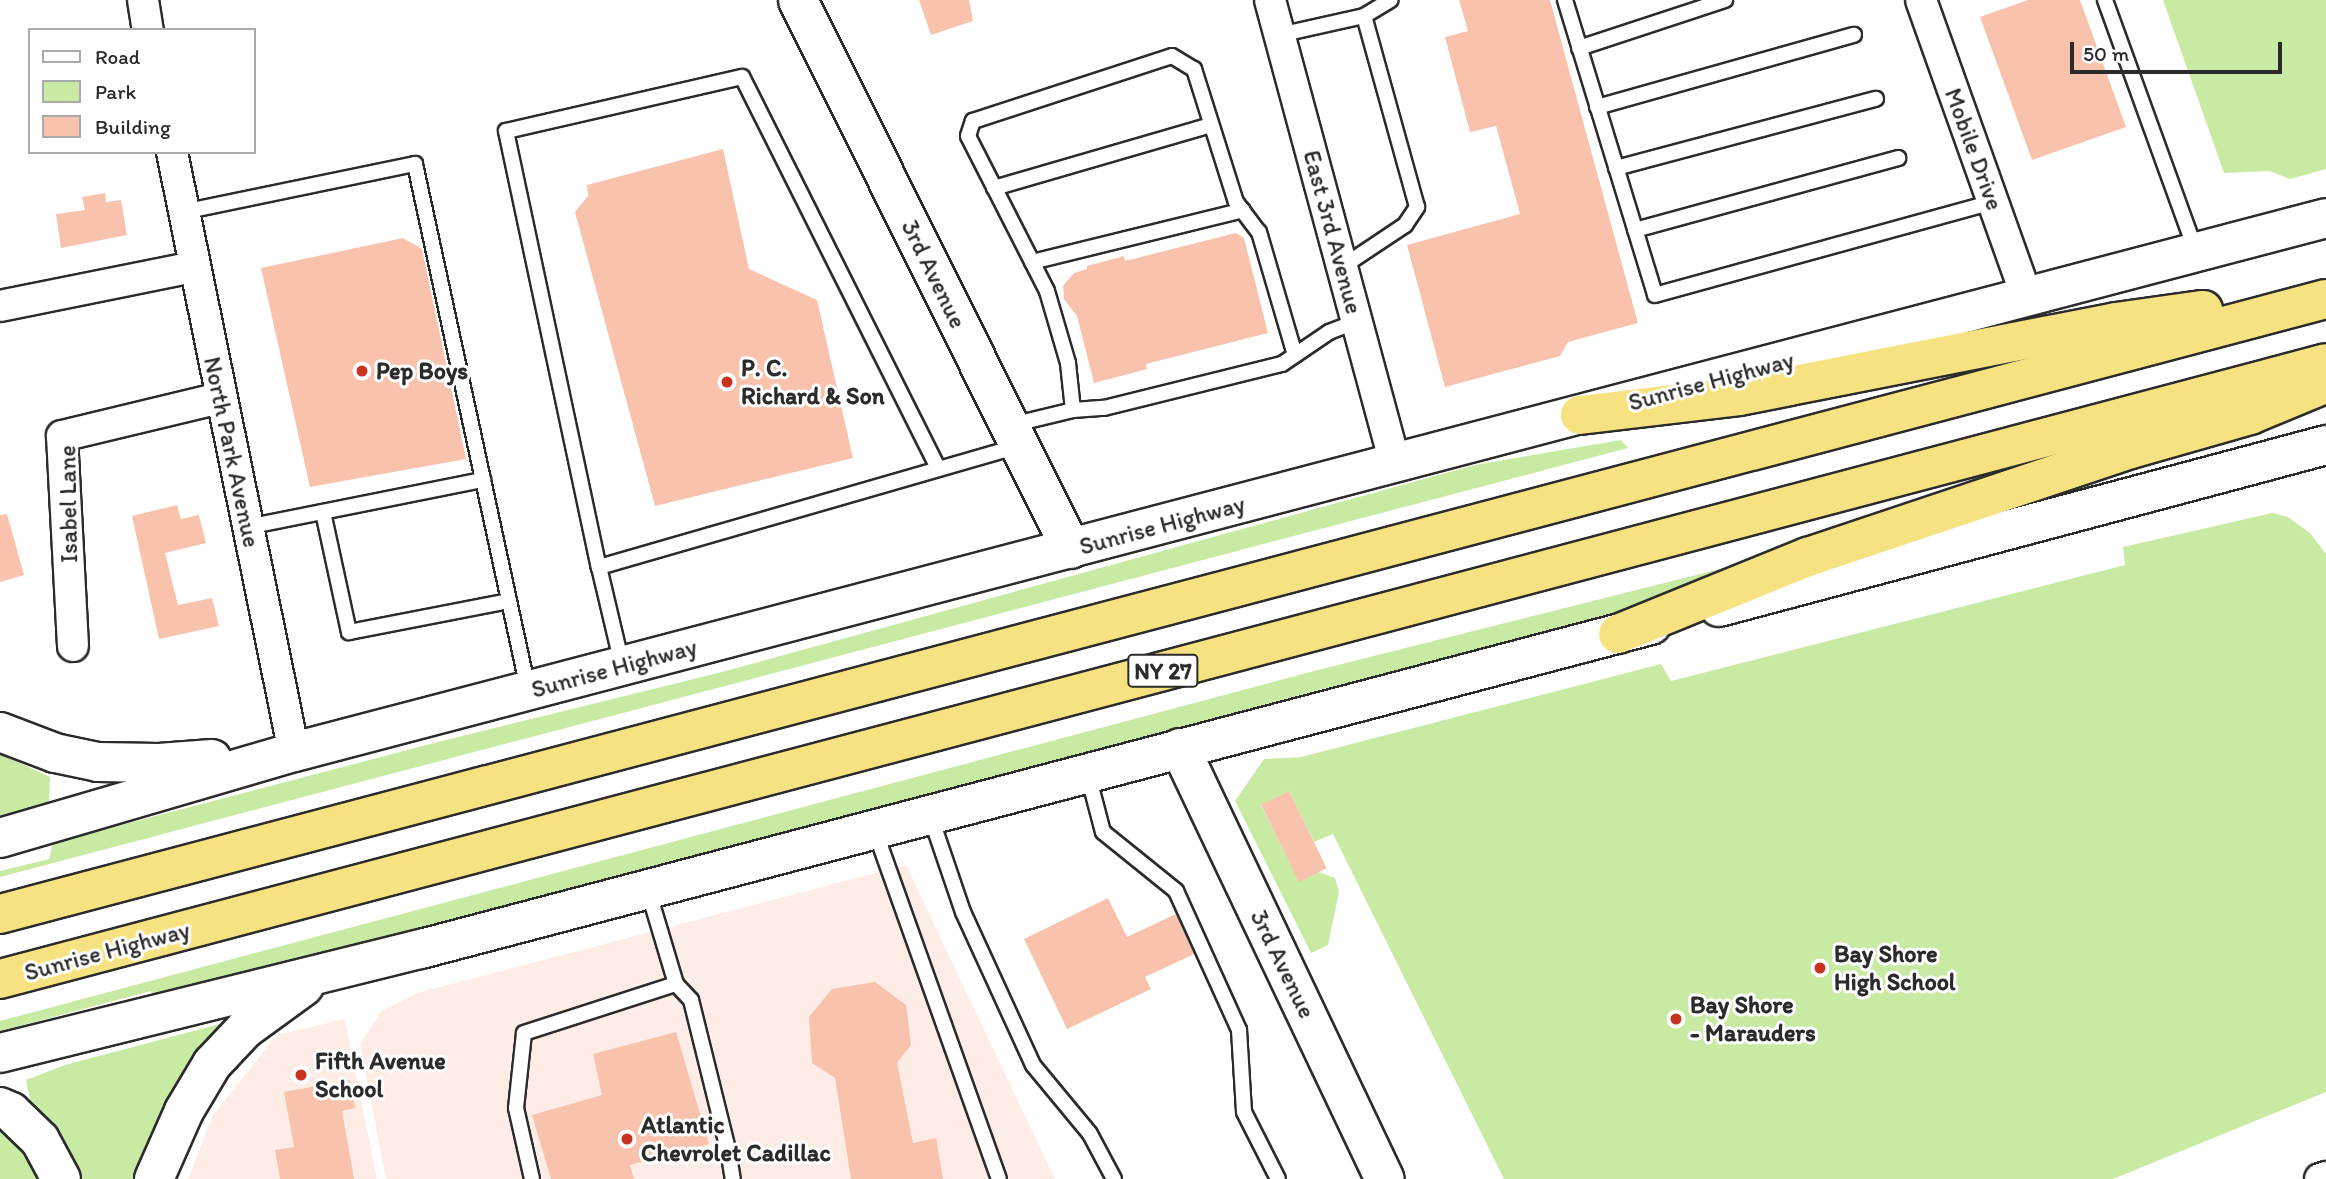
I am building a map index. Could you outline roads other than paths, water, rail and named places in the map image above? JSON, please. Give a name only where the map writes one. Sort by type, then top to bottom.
[{"type":"highway","points":[[1580,415],[1739,396],[2116,322],[2326,292]]},
{"type":"highway","name":"NY 27","points":[[0,914],[2326,299]]},
{"type":"highway","name":"Sunrise Highway","points":[[0,979],[2326,363]]},
{"type":"highway","points":[[1618,634],[1808,557],[2131,449],[2250,415],[2326,384]]},
{"type":"main road","name":"3rd Avenue","points":[[798,0],[1071,549]]},
{"type":"main road","name":"Sunrise Highway","points":[[0,838],[294,752],[2326,218]]},
{"type":"main road","points":[[0,1053],[319,976],[1180,748],[2323,451]]},
{"type":"main road","points":[[0,732],[55,753],[117,763],[159,763],[294,752]]},
{"type":"main road","name":"3rd Avenue","points":[[1180,748],[1385,1179]]},
{"type":"main road","points":[[154,1179],[184,1111],[212,1064],[245,1029],[319,976]]},
{"type":"main road","points":[[0,1107],[19,1119],[40,1140],[61,1179]]},
{"type":"street","points":[[143,0],[148,28]]},
{"type":"street","name":"East 3rd Avenue","points":[[1270,0],[1395,464]]},
{"type":"street","name":"Mobile Drive","points":[[1921,0],[2027,297]]},
{"type":"street","name":"North Park Avenue","points":[[172,154],[193,267],[294,752]]},
{"type":"street","points":[[0,306],[193,267]]},
{"type":"street","name":"Isabel Lane","points":[[74,646],[62,436],[220,398]]},
{"type":"street","points":[[2320,1179],[2326,1177]]},
{"type":"lane","points":[[1279,35],[1364,16],[1391,0]]},
{"type":"lane","points":[[1564,0],[1655,295],[1993,202]]},
{"type":"lane","points":[[1579,47],[1724,0]]},
{"type":"lane","points":[[2105,0],[2197,252]]},
{"type":"lane","points":[[1342,267],[1405,225],[1418,207],[1364,16]]},
{"type":"lane","points":[[1597,107],[1854,35]]},
{"type":"lane","points":[[1073,410],[1068,362],[1047,291],[968,136],[973,121],[1172,56],[1194,69],[1236,202],[1259,232],[1295,355]]},
{"type":"lane","points":[[622,666],[506,131],[742,77],[938,468]]},
{"type":"lane","points":[[1616,168],[1876,99]]},
{"type":"lane","points":[[994,188],[1212,125]]},
{"type":"lane","points":[[1635,230],[1898,158]]},
{"type":"lane","points":[[183,212],[415,164],[528,690]]},
{"type":"lane","points":[[1032,262],[1242,210]]},
{"type":"lane","points":[[599,566],[938,468],[1073,410],[1104,408],[1282,364],[1329,332],[1357,321]]},
{"type":"lane","points":[[247,527],[483,480]]},
{"type":"lane","points":[[323,512],[349,632],[509,601]]},
{"type":"lane","points":[[1088,774],[1103,832],[1176,891],[1239,1030],[1244,1112],[1278,1179]]},
{"type":"lane","points":[[930,815],[962,912],[1033,1065],[1090,1133],[1114,1179]]},
{"type":"lane","points":[[875,829],[999,1179]]},
{"type":"lane","points":[[647,889],[676,984],[691,1000],[733,1179]]},
{"type":"lane","points":[[532,1179],[516,1108],[524,1033],[676,984]]},
{"type":"place","name":"Pep Boys","points":[[362,371]]},
{"type":"place","name":"P. C. Richard & Son","points":[[727,382]]},
{"type":"place","name":"Bay Shore High School","points":[[1820,968]]},
{"type":"place","name":"Bay Shore - Marauders","points":[[1676,1019]]},
{"type":"place","name":"Fifth Avenue School","points":[[301,1075]]},
{"type":"place","name":"Atlantic Chevrolet Cadillac","points":[[627,1139]]}]
